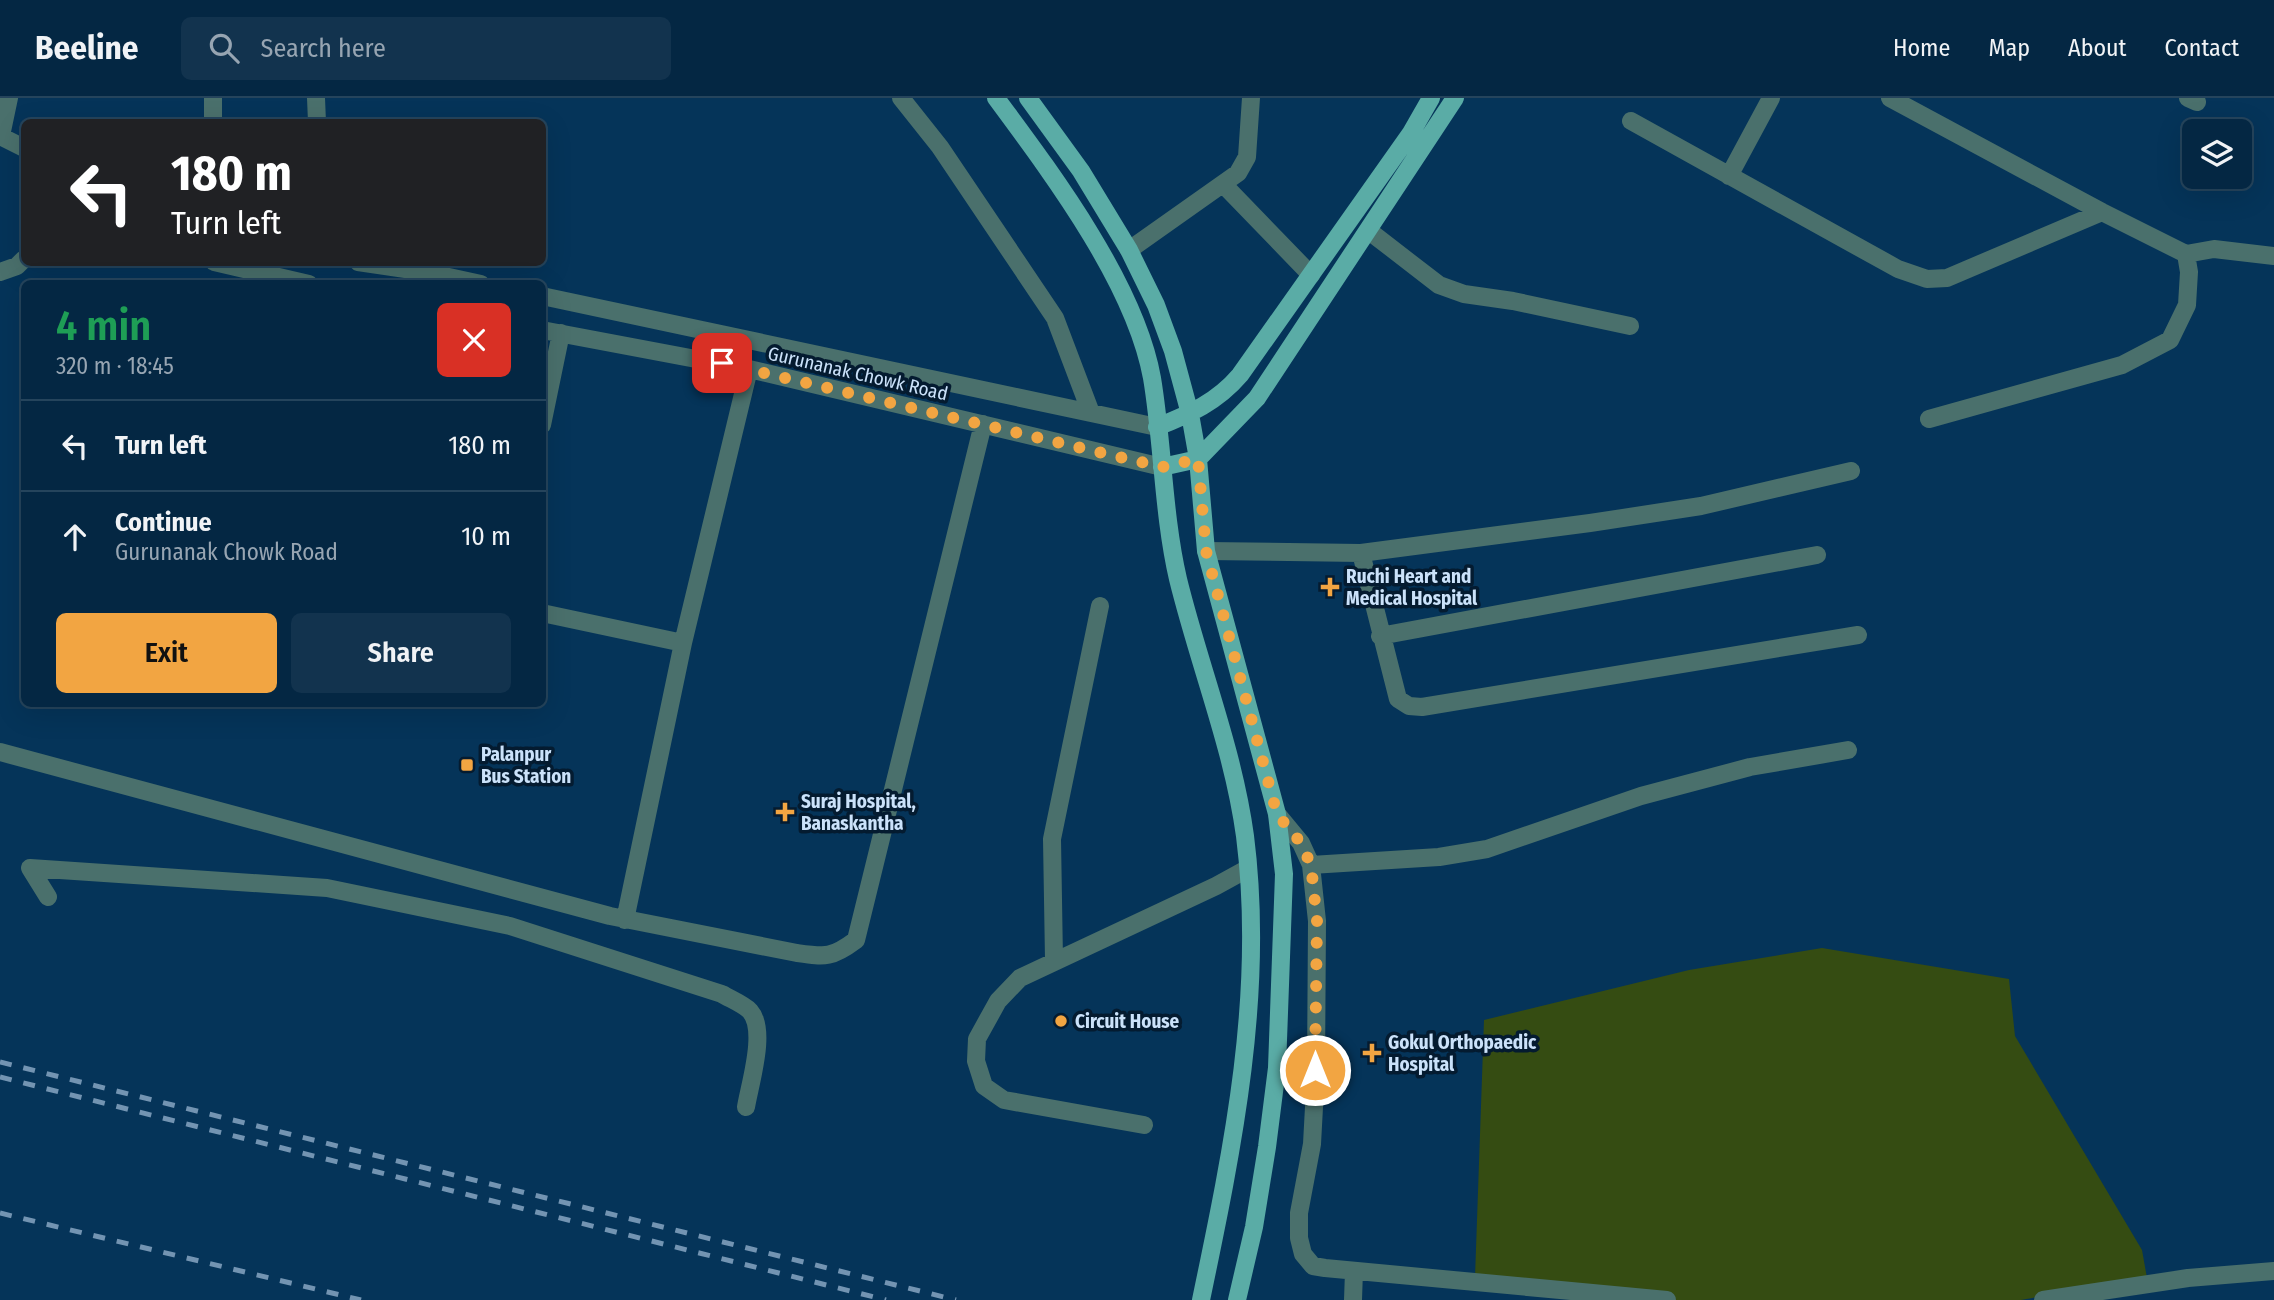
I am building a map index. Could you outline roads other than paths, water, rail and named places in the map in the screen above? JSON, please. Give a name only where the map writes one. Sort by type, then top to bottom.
[{"type":"main road","points":[[996,98],[1090,235],[1125,299],[1138,330],[1151,377],[1178,577],[1234,775],[1245,836],[1250,1018],[1229,1166],[1201,1300]]},
{"type":"main road","points":[[1028,98],[1081,171],[1129,250],[1156,305],[1173,351],[1190,414],[1198,459],[1206,551],[1277,814],[1284,874],[1277,1068],[1254,1227],[1237,1300]]},
{"type":"main road","points":[[1157,426],[1190,414],[1214,401],[1240,375],[1411,133],[1431,98]]},
{"type":"main road","points":[[1162,467],[1198,459],[1257,398],[1455,98]]},
{"type":"street","points":[[9,98],[1,136],[21,146]]},
{"type":"street","points":[[213,98],[214,119]]},
{"type":"street","points":[[316,98],[317,119]]},
{"type":"street","points":[[901,98],[940,147],[1055,318],[1091,412]]},
{"type":"street","points":[[1129,250],[1238,173],[1247,157],[1251,98]]},
{"type":"street","points":[[1729,176],[1771,98]]},
{"type":"street","points":[[1890,98],[2186,254],[2214,249],[2274,256]]},
{"type":"street","points":[[1631,121],[1898,269],[1927,279],[1947,278],[2102,212]]},
{"type":"street","points":[[1223,184],[1311,275]]},
{"type":"street","points":[[1369,231],[1439,285],[1464,294],[1513,301],[1630,326]]},
{"type":"street","points":[[1929,419],[2122,365],[2170,340],[2187,305],[2189,272],[2186,254]]},
{"type":"street","points":[[0,272],[21,262]]},
{"type":"street","points":[[231,266],[292,280]]},
{"type":"street","points":[[385,266],[463,280]]},
{"type":"street","points":[[546,297],[1157,426]]},
{"type":"street","name":"Gurunanak Chowk Road","points":[[546,331],[749,369],[1162,467]]},
{"type":"street","points":[[546,406],[561,333]]},
{"type":"street","points":[[625,920],[683,643],[749,369]]},
{"type":"street","points":[[0,752],[625,920],[822,956],[838,953],[856,940],[983,424]]},
{"type":"street","points":[[1206,551],[1361,553],[1702,506],[1852,471]]},
{"type":"street","points":[[1361,553],[1398,699],[1409,706],[1422,707],[1858,635]]},
{"type":"street","points":[[1380,636],[1817,555]]},
{"type":"street","points":[[1054,960],[1052,839],[1100,606]]},
{"type":"street","points":[[546,614],[683,643]]},
{"type":"street","points":[[1311,865],[1439,857],[1487,849],[1641,796],[1750,767],[1848,750]]},
{"type":"street","points":[[1277,814],[1301,843],[1311,865],[1317,921],[1312,1144],[1299,1213],[1298,1238],[1303,1254],[1313,1266],[1667,1300]]},
{"type":"street","points":[[48,897],[30,869],[327,888],[510,926],[722,994],[749,1010],[756,1020],[758,1041],[746,1107]]},
{"type":"street","points":[[1144,1125],[1004,1100],[984,1086],[976,1061],[977,1040],[998,1001],[1020,978],[1216,886],[1248,877]]},
{"type":"street","points":[[1353,1300],[1354,1271]]},
{"type":"street","points":[[2043,1300],[2188,1278],[2274,1271]]},
{"type":"railway","points":[[0,1062],[956,1300]]},
{"type":"railway","points":[[0,1077],[886,1300]]},
{"type":"railway","points":[[0,1213],[361,1300]]},
{"type":"place","name":"Ruchi Heart and Medical Hospital","points":[[1330,587]]},
{"type":"place","name":"Palanpur Bus Station","points":[[467,765]]},
{"type":"place","name":"Suraj Hospital, Banaskantha","points":[[785,812]]},
{"type":"place","name":"Circuit House","points":[[1061,1021]]},
{"type":"place","name":"Gokul Orthopaedic Hospital","points":[[1372,1053]]}]
